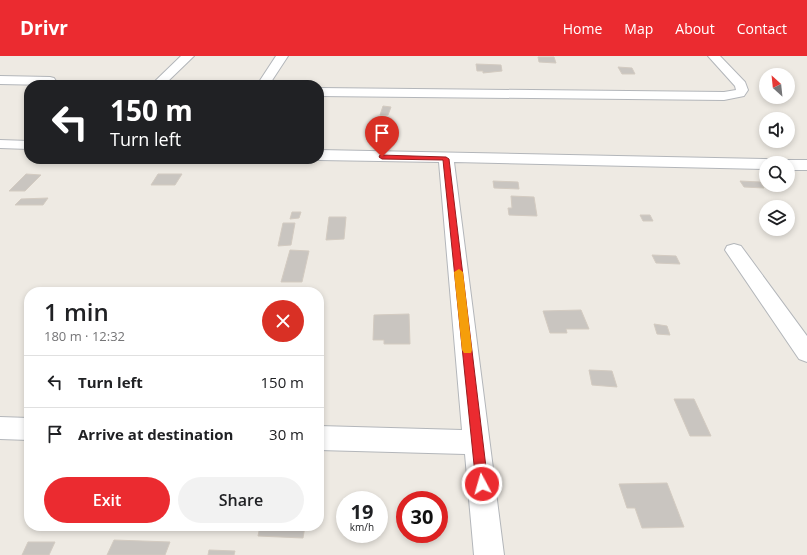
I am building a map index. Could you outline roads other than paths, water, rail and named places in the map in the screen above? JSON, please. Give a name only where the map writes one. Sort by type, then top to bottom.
[{"type":"street","points":[[162,80],[188,56]]},
{"type":"street","points":[[266,80],[282,56]]},
{"type":"street","points":[[324,92],[724,96],[740,93],[742,90],[741,85],[714,56]]},
{"type":"street","points":[[0,80],[24,80]]},
{"type":"street","points":[[0,144],[24,145]]},
{"type":"street","points":[[324,155],[446,159],[759,164]]},
{"type":"street","points":[[446,159],[489,555]]},
{"type":"street","points":[[795,165],[807,165]]},
{"type":"street","points":[[734,250],[807,353]]},
{"type":"street","points":[[0,428],[24,429]]},
{"type":"street","points":[[324,438],[477,442]]}]
